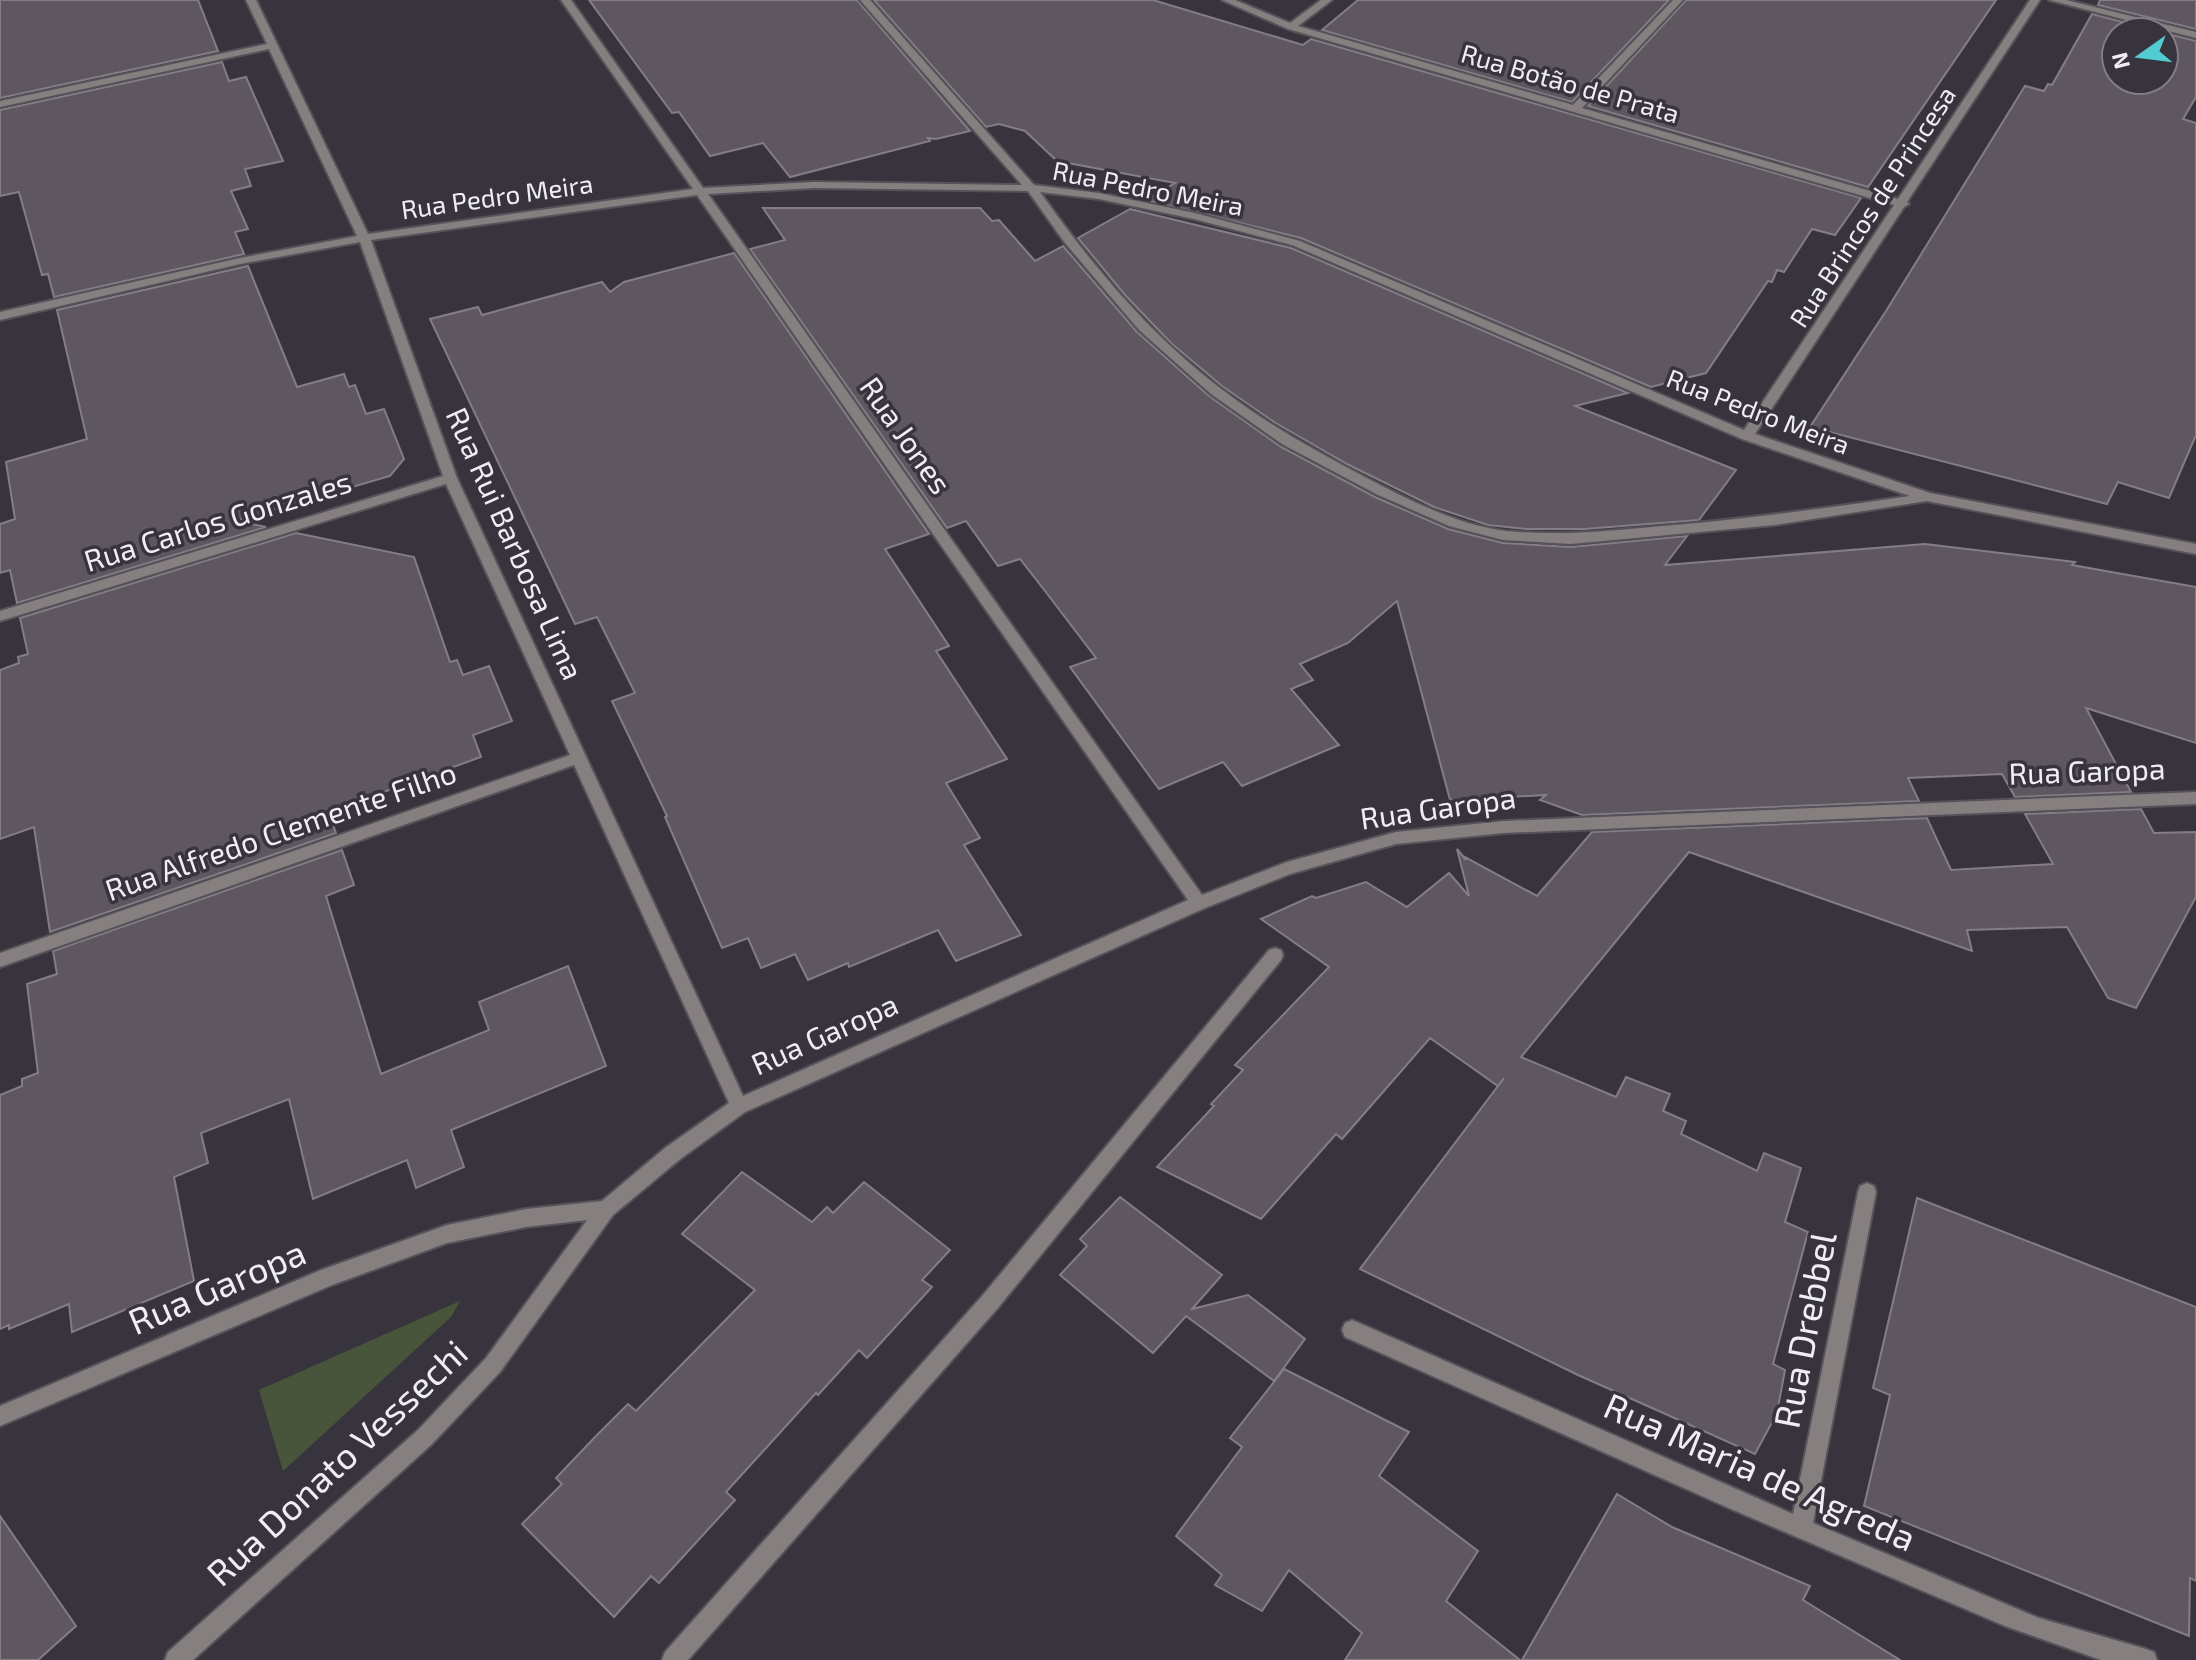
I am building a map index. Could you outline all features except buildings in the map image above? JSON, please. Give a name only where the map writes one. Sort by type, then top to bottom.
[{"type":"street","name":"Rua Rui Barbosa Lima","points":[[251,0],[270,46],[364,238],[450,478],[739,1106]]},
{"type":"street","name":"Rua Jones","points":[[566,0],[1199,903]]},
{"type":"street","points":[[865,0],[1031,188],[1069,241],[1143,327],[1215,391],[1287,441],[1381,491],[1454,523],[1503,535],[1571,539],[1775,521],[1928,497]]},
{"type":"street","name":"Rua Botão de Prata","points":[[1227,0],[1291,27],[1903,204]]},
{"type":"street","points":[[1291,27],[1327,0]]},
{"type":"street","points":[[1576,108],[1678,0]]},
{"type":"street","name":"Rua Brincos de Princesa","points":[[1747,436],[2035,0]]},
{"type":"street","points":[[2054,0],[2196,35]]},
{"type":"street","points":[[0,104],[270,46]]},
{"type":"street","name":"Rua Pedro Meira","points":[[0,316],[240,261],[364,238],[702,191],[814,185],[1031,188],[1099,196],[1195,216],[1296,243],[1747,436],[1928,497],[2196,549]]},
{"type":"street","name":"Rua Carlos Gonzales","points":[[0,616],[450,478]]},
{"type":"street","name":"Rua Alfredo Clemente Filho","points":[[0,960],[580,757]]},
{"type":"street","name":"Rua Garopa","points":[[739,1106],[1199,903],[1287,868],[1396,838],[1504,827],[2196,798]]},
{"type":"street","points":[[673,1660],[990,1302],[1275,955]]},
{"type":"street","name":"Rua Donato Vessechi","points":[[176,1660],[425,1437],[493,1365],[606,1209],[672,1154],[739,1106]]},
{"type":"street","name":"Rua Drebbel","points":[[1801,1528],[1867,1192]]},
{"type":"street","name":"Rua Garopa","points":[[0,1416],[328,1277],[447,1234],[526,1218],[606,1209]]},
{"type":"street","name":"Rua Maria de Agreda","points":[[1352,1330],[1801,1528],[2103,1656],[2146,1660]]},
{"type":"green space","points":[[460,1301],[451,1317],[283,1471],[259,1390]]}]
